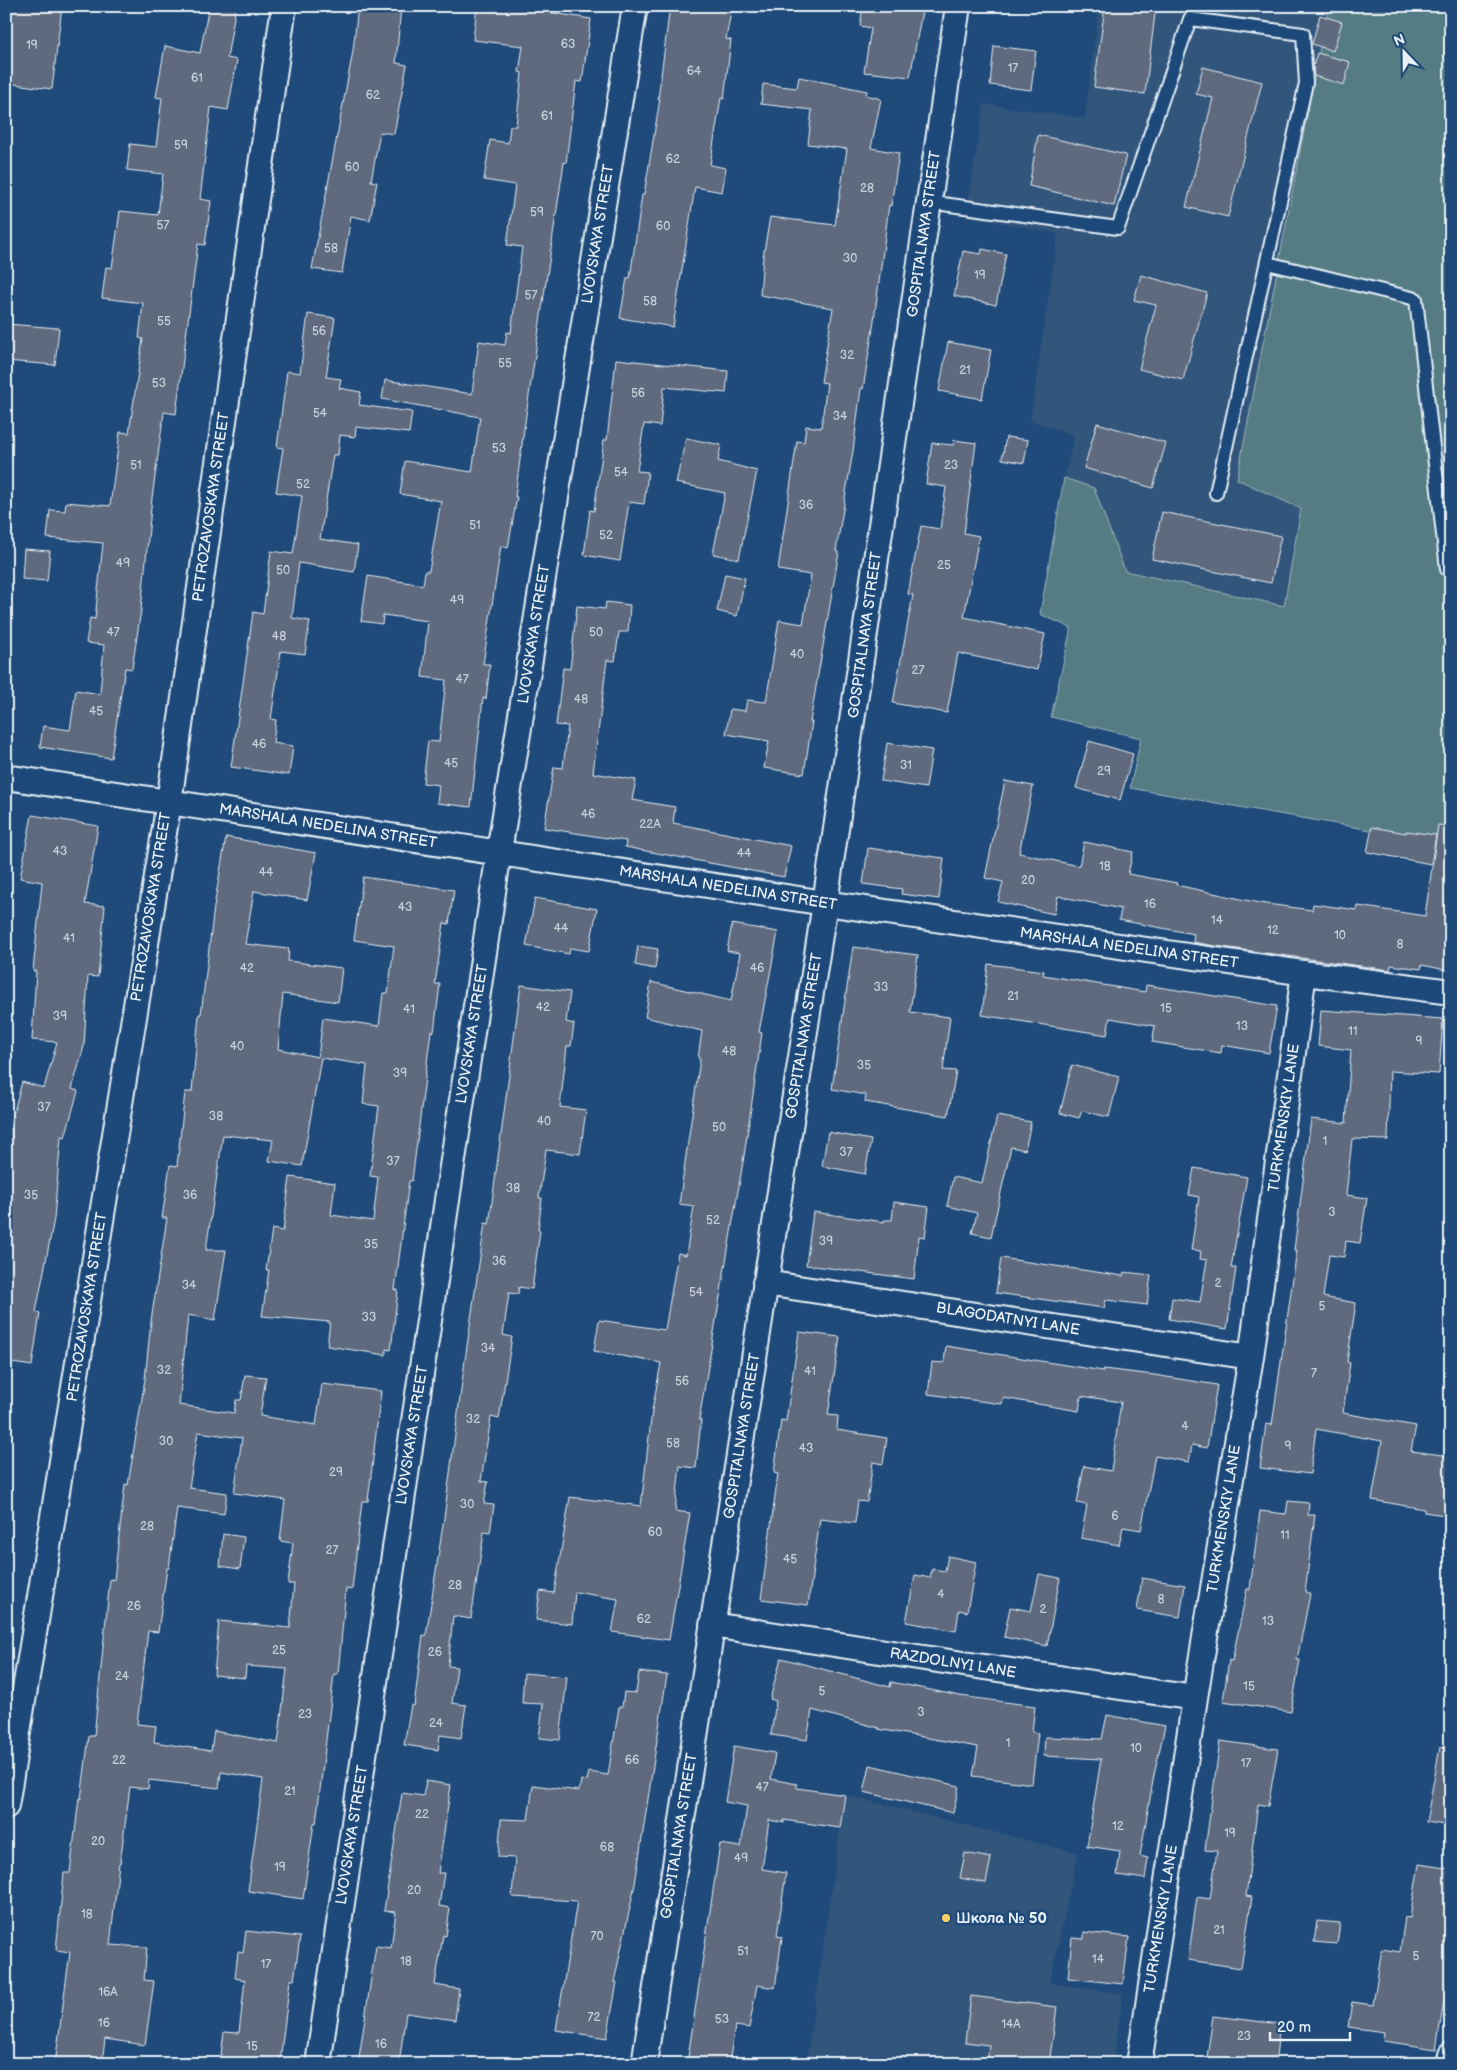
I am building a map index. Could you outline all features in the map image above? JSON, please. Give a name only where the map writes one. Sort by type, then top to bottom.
[{"type":"street","name":"PETROZAVOSKAYA STREET","points":[[6,1806],[168,802],[284,6]]},
{"type":"street","name":"LVOVSKAYA STREET","points":[[318,2064],[499,852],[635,6]]},
{"type":"street","name":"GOSPITALNAYA STREET","points":[[644,2064],[825,903],[958,6]]},
{"type":"street","name":"MARSHALA NEDELINA STREET","points":[[6,777],[825,903],[1304,974],[1451,992]]},
{"type":"street","name":"TURKMENSKIY LANE","points":[[1139,2064],[1195,1698],[1252,1357],[1304,974]]},
{"type":"street","name":"BLAGODATNYI LANE","points":[[765,1283],[1252,1357]]},
{"type":"street","name":"RAZDOLNYI LANE","points":[[712,1625],[1195,1698]]},
{"type":"street","points":[[1449,2064],[1451,2054]]},
{"type":"lane","points":[[928,202],[1118,228],[1190,18],[1303,34],[1306,82],[1216,493]]},
{"type":"lane","points":[[1267,263],[1416,299],[1447,569]]},
{"type":"shaded area","points":[[1099,6],[1451,6],[1451,844],[1130,788],[1141,738],[1051,717],[1071,628],[1040,614],[1064,478],[1074,436],[1030,420],[1058,234],[966,216],[984,104],[1085,118]]},
{"type":"shaded area","name":"Школа № 50","points":[[845,1795],[1078,1853],[1050,1983],[1123,1994],[1113,2064],[806,2064]]},
{"type":"green space","points":[[1328,6],[1451,6],[1451,844],[1130,788],[1141,738],[1051,717],[1071,628],[1040,614],[1064,478],[1094,488],[1125,571],[1284,606],[1301,509],[1237,479]]},
{"type":"building","points":[[6,6],[62,6],[52,89],[6,83]]},
{"type":"building","points":[[209,6],[236,6],[227,58],[237,60],[228,110],[211,107],[200,199],[211,201],[205,245],[198,244],[176,414],[164,412],[152,498],[141,610],[132,669],[125,668],[111,758],[40,747],[43,726],[70,730],[76,690],[100,694],[104,645],[86,643],[90,618],[95,619],[103,543],[47,538],[50,510],[65,511],[66,502],[110,506],[120,432],[129,433],[143,339],[139,338],[143,303],[102,298],[106,267],[112,268],[120,211],[158,215],[163,174],[127,170],[130,144],[156,147],[162,98],[156,97],[165,46],[200,53]]},
{"type":"building","points":[[358,6],[401,6],[396,63],[407,65],[394,134],[380,132],[371,181],[377,182],[370,220],[351,216],[342,273],[312,269],[353,51]]},
{"type":"building","points":[[477,6],[524,10],[524,6],[548,6],[547,12],[591,19],[582,82],[576,81],[566,163],[564,162],[525,422],[515,497],[517,497],[508,548],[501,546],[483,664],[490,664],[486,699],[483,698],[471,807],[437,803],[439,785],[423,783],[428,741],[439,742],[446,680],[422,677],[428,621],[383,615],[382,624],[361,621],[368,576],[423,585],[425,571],[429,571],[441,501],[400,494],[405,461],[472,472],[480,417],[382,399],[385,380],[472,394],[479,341],[505,345],[507,332],[511,333],[522,247],[507,245],[515,185],[484,180],[490,140],[508,143],[510,126],[516,126],[522,73],[519,72],[523,46],[473,40]]},
{"type":"building","points":[[670,6],[732,6],[726,39],[731,40],[724,99],[721,98],[710,165],[726,168],[722,192],[695,187],[673,327],[620,318],[627,278],[630,278],[642,195],[644,195],[660,99],[658,99]]},
{"type":"building","points":[[863,6],[923,6],[910,77],[864,72],[871,28],[860,26]]},
{"type":"building","points":[[1105,6],[1156,6],[1145,94],[1094,87]]},
{"type":"building","points":[[1320,15],[1342,22],[1333,51],[1312,44]]},
{"type":"building","points":[[994,46],[1036,51],[1031,90],[990,85]]},
{"type":"building","points":[[1317,53],[1350,62],[1344,85],[1314,76],[1313,66]]},
{"type":"building","points":[[1203,67],[1262,82],[1228,217],[1186,207],[1213,98],[1196,94]]},
{"type":"building","points":[[799,77],[867,91],[866,95],[881,99],[871,148],[899,153],[891,206],[889,205],[873,328],[863,389],[861,388],[853,451],[836,551],[839,552],[810,722],[812,722],[804,774],[764,768],[769,741],[726,734],[730,709],[745,711],[747,700],[766,702],[779,620],[803,624],[811,575],[778,570],[797,441],[804,442],[806,426],[821,428],[827,383],[821,382],[833,308],[760,295],[763,257],[770,217],[835,225],[847,149],[808,144],[812,110],[761,104],[763,84],[797,88]]},
{"type":"building","points":[[1038,135],[1126,155],[1114,206],[1029,186]]},
{"type":"building","points":[[982,249],[1006,254],[996,305],[954,296],[963,251],[981,254]]},
{"type":"building","points":[[1141,275],[1207,293],[1183,380],[1139,369],[1156,305],[1134,300]]},
{"type":"building","points":[[308,314],[335,318],[326,377],[341,379],[339,388],[361,392],[359,405],[412,412],[409,433],[356,427],[355,437],[340,435],[338,455],[333,455],[320,539],[358,545],[354,572],[299,563],[292,618],[310,621],[305,654],[281,651],[271,719],[276,720],[273,743],[293,746],[289,775],[231,767],[253,612],[263,614],[271,551],[293,554],[302,496],[276,492],[283,448],[277,447],[287,371],[300,373]]},
{"type":"building","points":[[6,324],[59,328],[55,365],[6,361]]},
{"type":"building","points":[[948,342],[991,350],[982,399],[939,391]]},
{"type":"building","points":[[616,359],[728,371],[726,393],[664,387],[660,426],[644,424],[637,471],[648,472],[644,504],[629,502],[620,561],[584,555],[590,510],[594,511],[604,440],[607,440]]},
{"type":"building","points":[[1097,423],[1166,443],[1153,488],[1084,468]]},
{"type":"building","points":[[1006,437],[1028,440],[1024,463],[1002,459]]},
{"type":"building","points":[[686,438],[721,445],[718,461],[757,471],[739,559],[713,554],[725,493],[676,483]]},
{"type":"building","points":[[954,440],[976,443],[964,533],[979,536],[964,617],[1045,634],[1037,670],[958,653],[947,713],[893,703],[913,595],[908,594],[921,526],[940,529],[946,487],[926,484],[932,443],[953,445]]},
{"type":"building","points":[[1162,512],[1281,536],[1271,583],[1152,559]]},
{"type":"building","points":[[24,549],[50,551],[47,581],[22,579]]},
{"type":"building","points":[[725,574],[745,578],[737,616],[717,611]]},
{"type":"building","points":[[606,602],[630,605],[628,632],[619,632],[615,661],[607,660],[593,773],[636,780],[632,800],[675,807],[673,823],[791,846],[784,877],[625,847],[626,841],[544,828],[554,767],[563,768],[568,726],[556,725],[563,668],[570,669],[577,606],[605,609]]},
{"type":"building","points":[[1089,741],[1133,754],[1120,800],[1076,788]]},
{"type":"building","points":[[887,743],[932,750],[926,788],[881,781]]},
{"type":"building","points":[[1005,781],[1033,786],[1019,853],[1079,866],[1084,842],[1133,852],[1128,874],[1177,883],[1176,885],[1259,903],[1312,910],[1313,904],[1357,910],[1358,906],[1425,916],[1438,825],[1451,826],[1451,971],[1422,965],[1421,969],[1391,965],[1390,970],[1193,942],[1194,934],[1119,920],[1121,909],[1058,896],[1054,914],[998,902],[1003,882],[985,878]]},
{"type":"building","points":[[32,815],[98,826],[85,904],[105,906],[98,977],[88,976],[84,1046],[72,1089],[78,1091],[65,1137],[61,1136],[54,1219],[36,1312],[40,1313],[32,1366],[6,1362],[6,1175],[11,1122],[22,1082],[44,1088],[57,1042],[32,1040],[36,971],[33,971],[42,882],[20,878]]},
{"type":"building","points":[[1372,827],[1406,833],[1406,831],[1436,835],[1431,864],[1367,852]]},
{"type":"building","points":[[226,837],[316,853],[307,900],[254,891],[245,944],[289,949],[288,961],[342,968],[338,1002],[283,994],[278,1049],[318,1057],[323,1018],[379,1026],[383,993],[388,993],[394,946],[354,940],[363,877],[454,890],[449,924],[444,923],[435,984],[440,984],[434,1032],[431,1031],[412,1181],[409,1181],[395,1290],[398,1290],[391,1350],[386,1349],[386,1355],[327,1346],[330,1322],[262,1316],[269,1270],[266,1270],[272,1229],[283,1231],[290,1177],[335,1183],[331,1215],[373,1221],[378,1177],[370,1176],[379,1106],[363,1104],[367,1065],[321,1058],[302,1166],[269,1161],[273,1140],[223,1135],[206,1250],[226,1250],[215,1320],[188,1315],[179,1405],[234,1413],[236,1400],[241,1400],[245,1375],[266,1377],[260,1416],[316,1425],[322,1384],[381,1391],[368,1501],[362,1501],[352,1590],[346,1589],[338,1674],[334,1674],[316,1823],[314,1823],[303,1899],[248,1891],[263,1779],[221,1772],[219,1788],[149,1780],[148,1789],[130,1787],[110,1945],[147,1947],[144,1980],[154,1981],[145,2045],[105,2039],[102,2064],[55,2064],[70,1952],[56,1950],[64,1873],[70,1873],[89,1736],[94,1736],[110,1579],[114,1580],[125,1484],[128,1485],[145,1379],[151,1321],[167,1218],[162,1218],[170,1165],[177,1166],[185,1092],[192,1092],[199,1014],[201,1014],[214,907]],"holes":[[[198,1432],[242,1438],[234,1493],[285,1500],[280,1541],[293,1543],[288,1584],[294,1584],[290,1628],[219,1621],[214,1675],[245,1678],[246,1666],[287,1669],[278,1743],[214,1731],[211,1751],[154,1742],[156,1726],[137,1724],[148,1631],[158,1632],[177,1508],[224,1514],[227,1493],[189,1488]]]},
{"type":"building","points":[[868,848],[944,858],[939,899],[901,894],[902,889],[863,884]]},
{"type":"building","points":[[535,898],[597,909],[589,951],[570,948],[569,954],[526,946]]},
{"type":"building","points":[[732,924],[778,932],[759,1032],[762,1033],[744,1156],[699,1420],[701,1420],[696,1468],[680,1466],[675,1511],[690,1513],[669,1640],[612,1632],[618,1599],[575,1592],[572,1624],[536,1620],[540,1591],[554,1593],[570,1497],[641,1506],[652,1411],[661,1363],[594,1351],[599,1320],[665,1330],[678,1253],[686,1255],[694,1206],[679,1204],[700,1059],[698,1058],[702,1031],[645,1017],[651,982],[731,1001],[740,953],[727,951]]},
{"type":"building","points":[[638,946],[658,949],[655,969],[635,965]]},
{"type":"building","points":[[853,947],[918,955],[910,1012],[950,1017],[943,1070],[956,1071],[948,1116],[865,1102],[866,1095],[832,1089]]},
{"type":"building","points":[[988,964],[1044,971],[1043,975],[1145,992],[1146,985],[1277,1006],[1269,1053],[1222,1045],[1221,1053],[1152,1042],[1155,1026],[1110,1018],[1107,1035],[982,1015]]},
{"type":"building","points":[[521,985],[570,992],[566,1022],[574,1024],[571,1046],[567,1046],[560,1107],[586,1110],[580,1154],[546,1150],[539,1198],[542,1198],[538,1230],[540,1231],[532,1289],[519,1287],[518,1294],[509,1293],[503,1335],[512,1337],[499,1419],[491,1417],[481,1481],[488,1482],[484,1504],[494,1505],[490,1533],[484,1532],[471,1619],[453,1616],[448,1666],[457,1667],[452,1703],[466,1705],[461,1738],[440,1735],[438,1750],[404,1745],[411,1705],[414,1706],[423,1635],[426,1636],[485,1223],[489,1224]]},
{"type":"building","points":[[1321,1010],[1443,1019],[1439,1074],[1390,1071],[1388,1140],[1352,1139],[1346,1195],[1367,1198],[1360,1243],[1346,1241],[1344,1257],[1329,1255],[1323,1297],[1356,1303],[1347,1362],[1350,1363],[1343,1413],[1416,1426],[1411,1451],[1451,1456],[1451,1516],[1424,1512],[1424,1509],[1372,1500],[1382,1441],[1316,1429],[1310,1474],[1260,1468],[1266,1424],[1272,1425],[1297,1250],[1294,1250],[1311,1119],[1346,1123],[1351,1050],[1318,1046]]},
{"type":"building","points":[[1072,1065],[1119,1077],[1109,1117],[1082,1111],[1079,1118],[1060,1113]]},
{"type":"building","points":[[997,1116],[1031,1122],[1025,1150],[1011,1147],[991,1237],[972,1233],[977,1213],[947,1206],[953,1177],[982,1183]]},
{"type":"building","points":[[828,1132],[871,1140],[865,1174],[822,1166]]},
{"type":"building","points":[[1194,1168],[1247,1177],[1231,1268],[1236,1268],[1227,1329],[1169,1319],[1172,1298],[1200,1302],[1207,1260],[1200,1259],[1201,1251],[1191,1250],[1199,1197],[1189,1195]]},
{"type":"building","points":[[894,1202],[929,1207],[925,1237],[919,1236],[914,1279],[806,1265],[813,1212],[884,1222],[884,1220],[892,1220]]},
{"type":"building","points":[[1001,1258],[1123,1276],[1124,1272],[1151,1275],[1147,1305],[1106,1300],[1104,1308],[996,1293]]},
{"type":"building","points":[[799,1332],[840,1337],[828,1415],[838,1416],[837,1430],[887,1438],[883,1464],[873,1462],[867,1502],[858,1501],[855,1523],[820,1519],[808,1605],[761,1599],[778,1474],[774,1473],[781,1420],[786,1421]]},
{"type":"building","points":[[946,1346],[1103,1371],[1103,1369],[1154,1375],[1217,1385],[1207,1448],[1192,1445],[1189,1462],[1155,1456],[1141,1530],[1123,1527],[1119,1545],[1081,1538],[1087,1505],[1077,1503],[1084,1466],[1111,1471],[1121,1402],[1081,1396],[1079,1411],[1003,1398],[1002,1404],[928,1394],[932,1362],[944,1363]]},
{"type":"building","points":[[1288,1501],[1309,1503],[1308,1515],[1315,1515],[1305,1592],[1310,1594],[1297,1660],[1300,1660],[1291,1712],[1223,1701],[1229,1660],[1232,1661],[1247,1589],[1250,1589],[1260,1511],[1286,1514]]},
{"type":"building","points":[[223,1534],[244,1537],[240,1569],[220,1566]]},
{"type":"building","points":[[948,1556],[976,1562],[967,1612],[959,1610],[956,1631],[906,1622],[915,1575],[930,1578],[932,1569],[945,1571]]},
{"type":"building","points":[[1039,1574],[1060,1578],[1047,1646],[1004,1637],[1010,1607],[1031,1611]]},
{"type":"building","points":[[1142,1578],[1185,1585],[1180,1617],[1137,1610]]},
{"type":"building","points":[[781,1658],[890,1687],[891,1682],[960,1696],[1035,1706],[1032,1732],[1038,1733],[1032,1784],[973,1776],[978,1747],[878,1729],[812,1710],[807,1740],[771,1735],[776,1701],[770,1699]]},
{"type":"building","points":[[639,1672],[667,1675],[635,1884],[614,1982],[617,1982],[607,2038],[556,2030],[577,1901],[512,1897],[515,1858],[498,1857],[501,1819],[528,1820],[533,1785],[579,1791],[581,1780],[587,1781],[589,1772],[608,1775],[619,1707],[622,1707],[624,1692],[636,1693]]},
{"type":"building","points":[[524,1673],[567,1677],[560,1740],[539,1738],[543,1704],[522,1703]]},
{"type":"building","points":[[1107,1715],[1165,1726],[1154,1775],[1140,1856],[1148,1858],[1145,1879],[1117,1875],[1120,1851],[1087,1846],[1101,1759],[1044,1756],[1045,1737],[1102,1739]]},
{"type":"building","points":[[1220,1741],[1278,1749],[1268,1806],[1258,1804],[1246,1896],[1252,1897],[1241,1968],[1188,1960],[1197,1897],[1210,1899],[1217,1851],[1205,1850]]},
{"type":"building","points":[[734,1746],[775,1753],[771,1779],[797,1784],[797,1788],[845,1795],[840,1828],[784,1820],[784,1823],[769,1820],[762,1869],[786,1873],[777,1936],[782,1937],[775,1988],[757,1985],[749,2028],[735,2026],[729,2064],[687,2064],[720,1844],[741,1847],[747,1806],[725,1802]]},
{"type":"building","points":[[1440,1747],[1451,1748],[1451,1826],[1426,1822]]},
{"type":"building","points":[[870,1765],[959,1786],[953,1813],[864,1792]]},
{"type":"building","points":[[426,1781],[451,1785],[438,1873],[444,1873],[439,1906],[450,1908],[446,1936],[443,1935],[435,1985],[459,1989],[455,2020],[406,2013],[399,2064],[358,2064],[376,1946],[391,1948],[396,1912],[384,1911],[402,1793],[423,1796]]},
{"type":"building","points":[[965,1853],[991,1858],[986,1883],[960,1878]]},
{"type":"building","points":[[1419,1864],[1451,1869],[1451,1960],[1436,2049],[1383,2041],[1384,2032],[1348,2027],[1352,2002],[1373,2005],[1382,1949],[1400,1952],[1405,1917],[1410,1918]]},
{"type":"building","points":[[1317,1921],[1340,1923],[1337,1944],[1314,1942]]},
{"type":"building","points":[[246,1931],[300,1937],[294,1980],[290,1980],[280,2061],[263,2059],[262,2064],[220,2062],[224,2032],[239,2033],[245,1980],[235,1978],[238,1952],[243,1953]]},
{"type":"building","points":[[1084,1932],[1129,1937],[1123,1984],[1068,1978],[1072,1938],[1084,1939]]},
{"type":"building","points":[[971,1996],[1057,2007],[1049,2064],[987,2064],[989,2045],[965,2042]]},
{"type":"building","points":[[1213,2016],[1280,2024],[1275,2064],[1206,2064]]},
{"type":"place","name":"Школа № 50","points":[[946,1918]]}]
